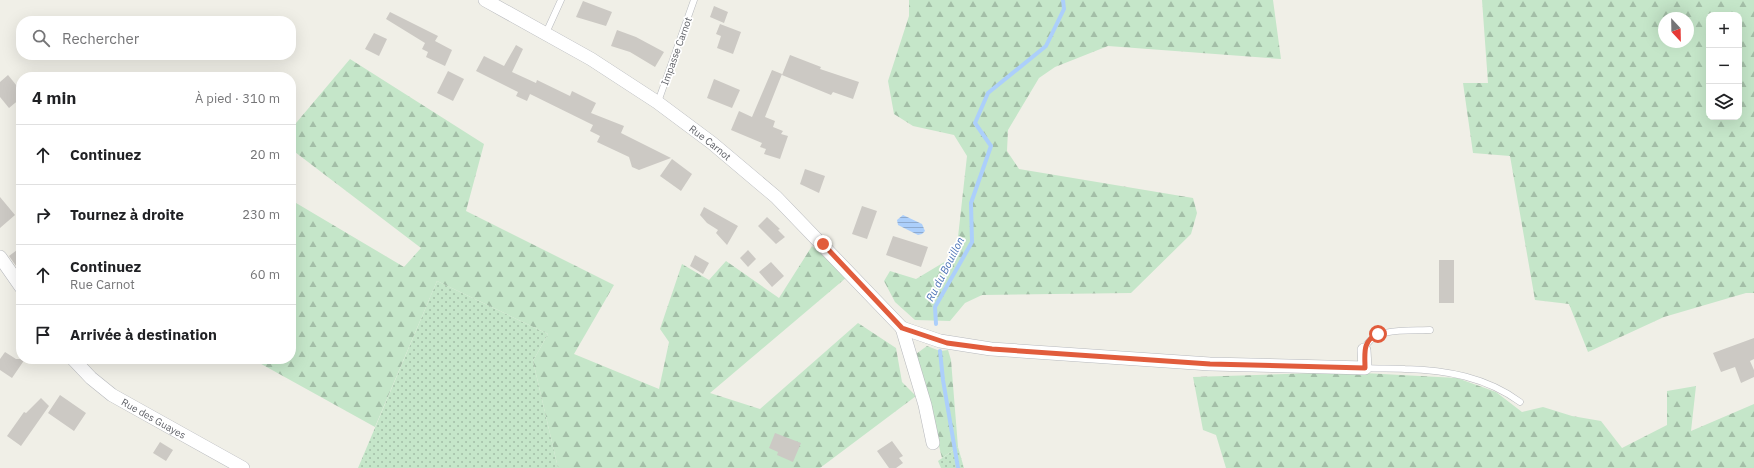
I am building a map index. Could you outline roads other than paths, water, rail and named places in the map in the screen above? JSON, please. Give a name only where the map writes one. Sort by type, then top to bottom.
[{"type":"street","name":"Rue Carnot","points":[[485,0],[592,59],[658,102],[712,144],[776,197],[902,328]]},
{"type":"street","points":[[0,257],[16,280]]},
{"type":"street","points":[[902,328],[940,341],[992,349],[1210,364],[1365,368],[1364,350]]},
{"type":"street","points":[[902,328],[925,405],[933,443]]},
{"type":"street","name":"Rue des Guayes","points":[[78,364],[91,378],[112,395],[243,468]]},
{"type":"lane","points":[[546,33],[561,0]]},
{"type":"lane","name":"Impasse Carnot","points":[[658,102],[694,0]]},
{"type":"lane","points":[[1364,350],[1369,340],[1378,334],[1430,330]]},
{"type":"lane","points":[[1365,368],[1421,370],[1464,376],[1495,386],[1520,402]]},
{"type":"water","points":[[903,215],[922,224],[925,231],[918,235],[898,225],[897,220]]},
{"type":"waterway","name":"Ru du Bouillon","points":[[936,324],[935,307],[972,242],[971,203],[991,146],[975,123],[988,93],[1046,46],[1064,9],[1063,0]]},
{"type":"waterway","name":"Ru du Bouillon","points":[[940,351],[943,380],[958,468]]}]
